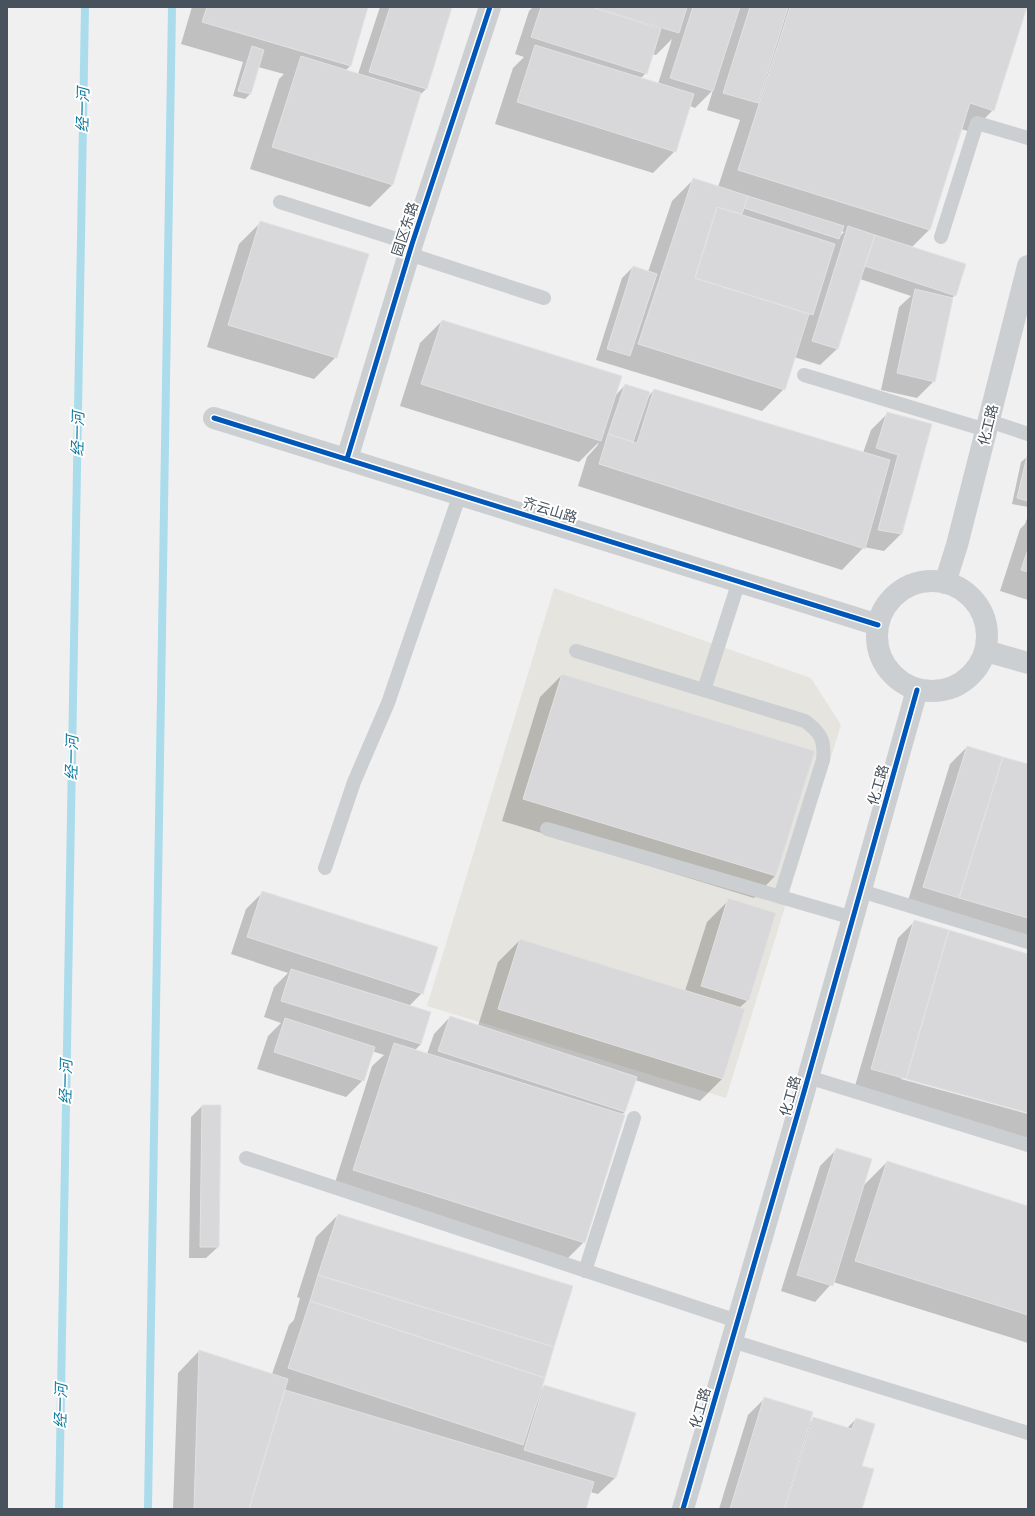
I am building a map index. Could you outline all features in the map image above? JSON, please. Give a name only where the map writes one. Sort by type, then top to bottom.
[{"type":"street","name":"园区东路","points":[[347,459],[411,249],[490,7]]},
{"type":"street","name":"化工路","points":[[945,583],[957,545],[1028,266]]},
{"type":"street","name":"齐云山路","points":[[214,418],[878,625]]},
{"type":"street","points":[[927,581],[945,583],[965,592],[980,608],[986,621],[986,651],[974,672],[954,687],[929,692],[917,690],[904,684],[893,676],[885,665],[879,652],[877,639],[878,625],[888,604],[895,595],[910,585],[927,581]]},
{"type":"street","points":[[986,651],[1028,663]]},
{"type":"street","name":"化工路","points":[[683,1509],[854,918],[917,690]]},
{"type":"lane","points":[[941,237],[977,123],[1028,138]]},
{"type":"lane","points":[[280,202],[544,298]]},
{"type":"lane","points":[[804,375],[988,425],[1028,434]]},
{"type":"lane","points":[[325,868],[354,782],[388,703],[460,494]]},
{"type":"lane","points":[[704,690],[739,581]]},
{"type":"lane","points":[[576,650],[805,721],[822,736],[824,747],[823,760],[780,897]]},
{"type":"lane","points":[[547,829],[854,918]]},
{"type":"lane","points":[[861,891],[1028,942]]},
{"type":"lane","points":[[808,1077],[1028,1145]]},
{"type":"lane","points":[[585,1271],[634,1118]]},
{"type":"lane","points":[[246,1158],[585,1271],[734,1331],[1028,1433]]},
{"type":"shaded area","points":[[554,588],[811,678],[841,725],[726,1098],[427,1006]]},
{"type":"building","points":[[207,7],[368,7],[351,66],[202,22]]},
{"type":"building","points":[[390,7],[452,7],[427,89],[369,72]]},
{"type":"building","points":[[541,7],[591,7],[661,29],[647,74],[531,37]]},
{"type":"building","points":[[592,7],[687,7],[679,33]]},
{"type":"building","points":[[693,7],[740,7],[713,91],[670,78]]},
{"type":"building","points":[[750,7],[788,7],[758,103],[723,93]]},
{"type":"building","points":[[790,7],[1027,7],[994,111],[970,103],[930,230],[738,170]]},
{"type":"building","points":[[535,45],[694,94],[676,152],[517,102]]},
{"type":"building","points":[[252,46],[264,50],[251,94],[238,91]]},
{"type":"building","points":[[301,56],[421,93],[393,185],[272,147]]},
{"type":"building","points":[[693,178],[748,196],[742,214],[717,207],[695,278],[809,314],[785,390],[638,344]]},
{"type":"building","points":[[748,196],[844,226],[839,239],[744,208]]},
{"type":"building","points":[[717,207],[835,244],[813,315],[695,278]]},
{"type":"building","points":[[260,221],[369,254],[337,358],[228,325]]},
{"type":"building","points":[[848,226],[875,235],[838,349],[812,341]]},
{"type":"building","points":[[875,235],[966,264],[956,296],[865,266]]},
{"type":"building","points":[[633,266],[657,274],[630,356],[607,349]]},
{"type":"building","points":[[915,289],[953,298],[935,382],[897,373]]},
{"type":"building","points":[[442,320],[622,376],[601,441],[421,384]]},
{"type":"building","points":[[625,384],[650,392],[633,442],[608,434]]},
{"type":"building","points":[[654,389],[890,460],[865,549],[599,464],[608,434],[637,443]]},
{"type":"building","points":[[887,412],[932,424],[902,534],[878,530],[898,455],[876,448]]},
{"type":"building","points":[[1028,456],[1028,501],[1017,498]]},
{"type":"building","points":[[1028,549],[1028,572],[1021,570]]},
{"type":"building","points":[[562,674],[815,751],[776,876],[523,799]]},
{"type":"building","points":[[967,746],[1003,757],[959,898],[923,887]]},
{"type":"building","points":[[1003,757],[1028,764],[1028,918],[959,898]]},
{"type":"building","points":[[262,891],[438,947],[423,994],[247,937]]},
{"type":"building","points":[[728,898],[776,913],[749,1001],[701,986]]},
{"type":"building","points":[[914,920],[949,930],[906,1079],[871,1069]]},
{"type":"building","points":[[949,930],[1028,954],[1028,1113],[906,1079]]},
{"type":"building","points":[[520,939],[745,1009],[723,1079],[498,1009]]},
{"type":"building","points":[[291,969],[431,1012],[421,1044],[281,1001]]},
{"type":"building","points":[[450,1016],[637,1077],[625,1112],[438,1051]]},
{"type":"building","points":[[285,1018],[375,1047],[364,1081],[274,1052]]},
{"type":"building","points":[[394,1043],[625,1115],[585,1243],[353,1170]]},
{"type":"building","points":[[202,1105],[221,1105],[219,1247],[200,1247]]},
{"type":"building","points":[[836,1148],[872,1159],[833,1286],[797,1275]]},
{"type":"building","points":[[887,1161],[1028,1206],[1028,1315],[855,1261]]},
{"type":"building","points":[[338,1214],[573,1286],[554,1347],[318,1275]]},
{"type":"building","points":[[318,1275],[554,1347],[545,1378],[310,1301]]},
{"type":"building","points":[[310,1301],[545,1378],[523,1445],[288,1368]]},
{"type":"building","points":[[199,1350],[288,1379],[249,1509],[194,1509]]},
{"type":"building","points":[[544,1385],[636,1413],[616,1478],[524,1450]]},
{"type":"building","points":[[285,1390],[594,1482],[586,1509],[249,1509]]},
{"type":"building","points":[[764,1397],[813,1412],[784,1509],[730,1509]]},
{"type":"building","points":[[813,1417],[852,1429],[856,1418],[875,1424],[862,1466],[874,1469],[862,1509],[785,1509]]},
{"type":"waterway","name":"经一河","points":[[59,1509],[85,7]]},
{"type":"waterway","name":"经一河","points":[[148,1509],[172,7]]},
{"type":"cycle path","points":[[347,459],[412,244],[490,7]]},
{"type":"cycle path","points":[[214,418],[878,625]]},
{"type":"cycle path","points":[[683,1509],[804,1092],[917,690]]}]
